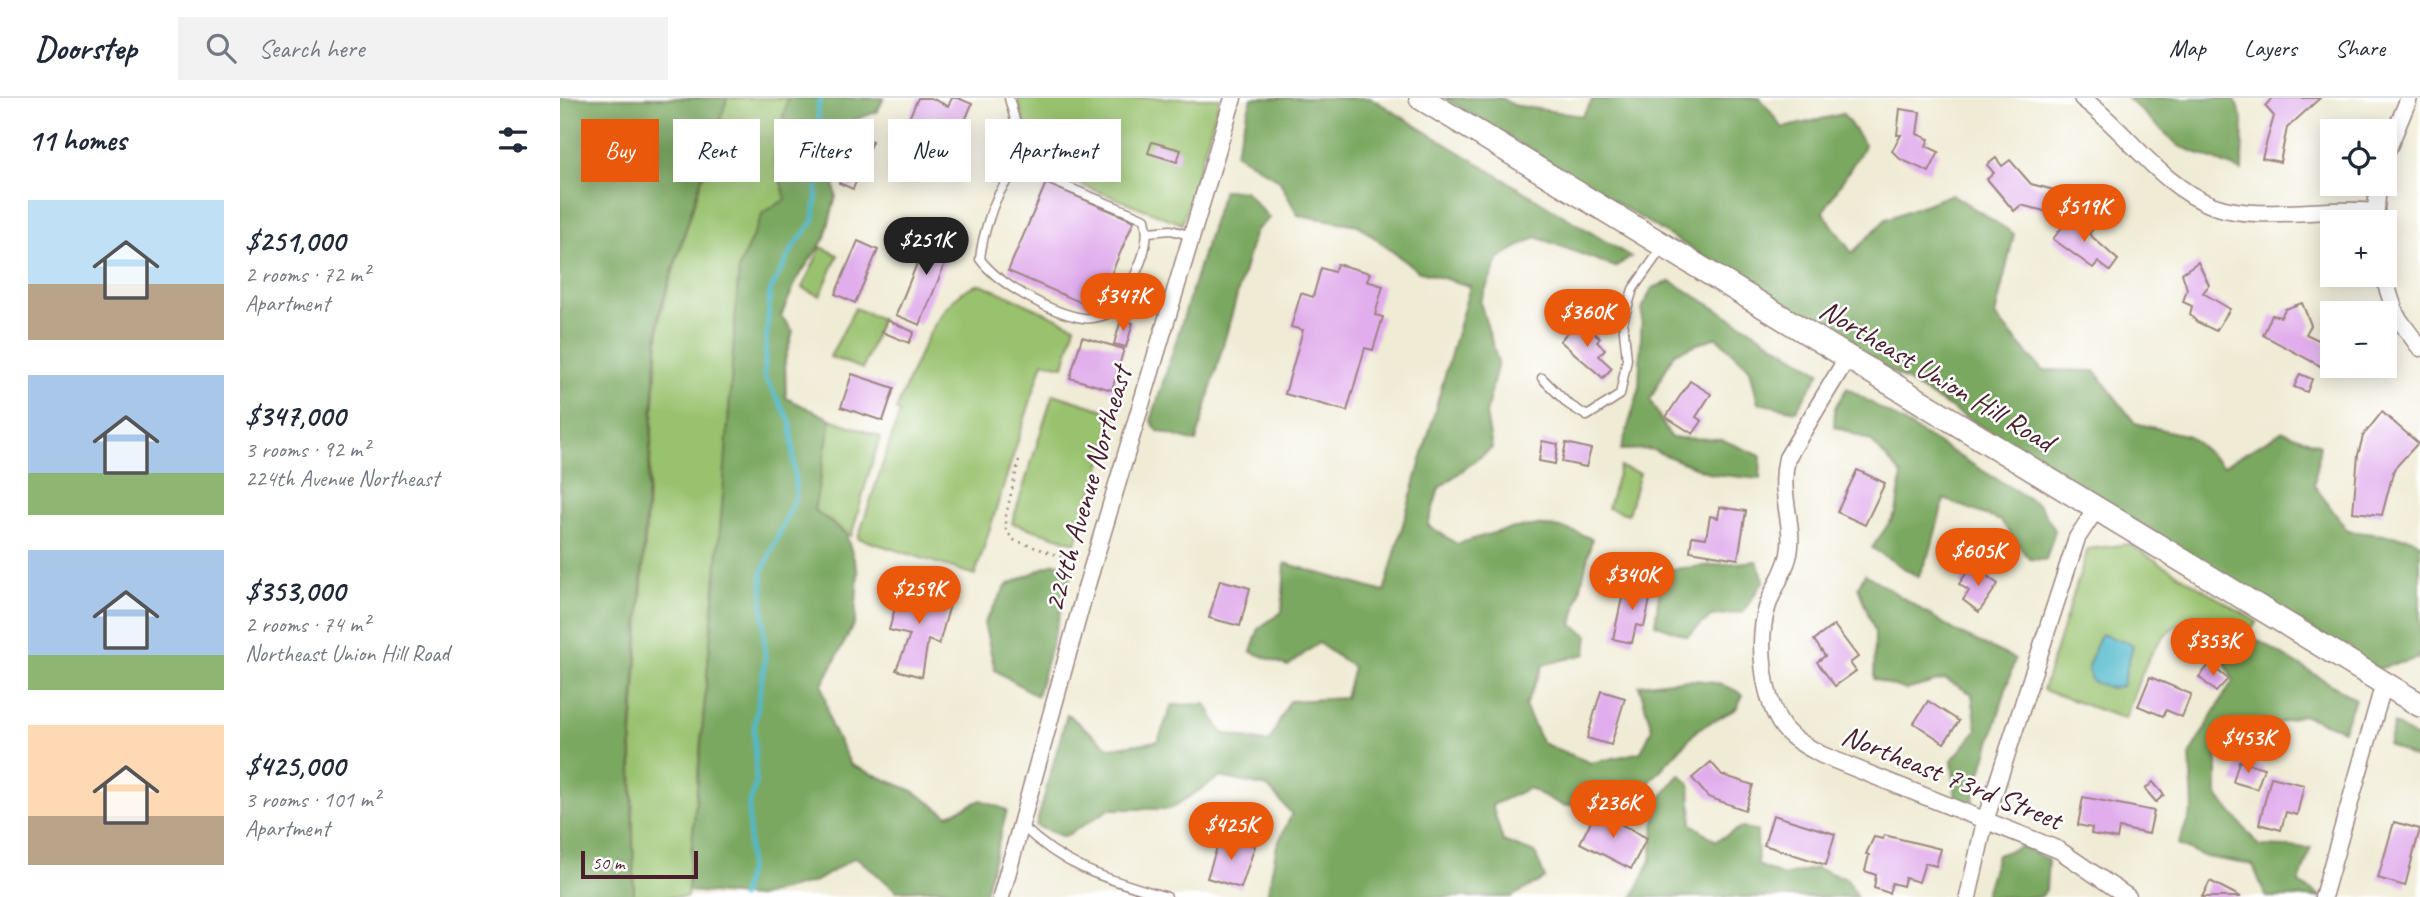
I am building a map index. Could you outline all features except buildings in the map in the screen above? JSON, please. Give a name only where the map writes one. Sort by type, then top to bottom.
[{"type":"street","name":"224th Avenue Northeast","points":[[1001,897],[1092,567],[1233,98]]},
{"type":"street","name":"Northeast Union Hill Road","points":[[1421,98],[2420,705]]},
{"type":"street","points":[[2082,98],[2109,118],[2161,170],[2214,206],[2248,211],[2348,210]]},
{"type":"street","points":[[2397,127],[2409,98]]},
{"type":"street","points":[[2387,287],[2396,316],[2420,348]]},
{"type":"street","name":"Northeast 73rd Street","points":[[1847,358],[1787,458],[1783,474],[1789,553],[1767,607],[1762,631],[1771,698],[1780,724],[1794,738],[1822,755],[2059,850],[2128,897]]},
{"type":"street","points":[[1968,897],[1985,821],[2077,538],[2096,509]]},
{"type":"street","points":[[2323,897],[2384,683]]},
{"type":"lane","points":[[1009,98],[1015,119]]},
{"type":"lane","points":[[1006,182],[983,233],[980,259],[990,274],[1013,289],[1064,312],[1084,318],[1102,316],[1119,309],[1145,250],[1148,232],[1144,219],[1060,182]]},
{"type":"lane","points":[[1148,232],[1171,230],[1192,236]]},
{"type":"lane","points":[[1542,378],[1568,404],[1587,416],[1620,395],[1627,359],[1623,321],[1633,289],[1664,246]]},
{"type":"lane","points":[[1021,825],[1044,848],[1069,864],[1167,897]]},
{"type":"path","points":[[1019,460],[1006,515],[1006,531],[1014,540],[1047,554],[1092,567]]},
{"type":"green space","points":[[560,98],[727,98],[720,119],[673,119],[673,182],[700,182],[659,313],[631,737],[634,897],[560,897]]},
{"type":"green space","points":[[727,98],[788,98],[783,119],[774,119],[774,182],[782,182],[787,199],[763,213],[739,267],[723,496],[687,897],[634,897],[632,738],[660,314],[701,182],[760,182],[760,119],[720,119]]},
{"type":"green space","points":[[788,98],[884,98],[877,112],[856,119],[783,119]]},
{"type":"green space","points":[[1017,98],[1220,98],[1182,224],[1074,182],[1121,182],[1121,119],[1023,119]]},
{"type":"green space","points":[[1252,98],[1371,98],[1631,257],[1615,267],[1536,237],[1499,258],[1480,302],[1498,362],[1486,414],[1492,448],[1439,488],[1428,525],[1457,544],[1525,526],[1557,527],[1592,539],[1572,625],[1588,635],[1586,654],[1543,665],[1525,706],[1542,743],[1591,763],[1641,752],[1652,729],[1639,685],[1680,680],[1706,681],[1731,688],[1743,695],[1736,709],[1698,729],[1634,799],[1563,806],[1529,788],[1492,805],[1503,841],[1535,853],[1545,878],[1511,897],[1267,897],[1277,845],[1292,814],[1268,787],[1220,777],[1170,809],[1110,809],[1064,837],[1036,826],[1067,714],[1110,748],[1158,741],[1172,705],[1206,704],[1222,733],[1269,743],[1289,701],[1345,698],[1353,667],[1318,643],[1288,666],[1251,652],[1259,628],[1282,612],[1285,563],[1384,592],[1470,286],[1418,271],[1358,225],[1298,215],[1279,180],[1235,153]]},
{"type":"green space","points":[[1445,98],[1501,98],[1513,105],[1582,116],[1594,98],[1760,98],[1783,128],[1843,114],[1865,145],[1823,212],[1852,253],[1886,219],[1952,194],[2014,234],[1995,316],[2042,370],[2095,371],[2135,423],[2189,436],[2223,466],[2283,431],[2320,445],[2314,485],[2348,531],[2410,538],[2420,544],[2420,658],[2377,669]]},
{"type":"green space","points":[[2127,98],[2234,98],[2243,121],[2242,171],[2179,146]]},
{"type":"green space","points":[[781,182],[834,182],[836,196],[825,238],[797,279],[781,316],[793,331],[785,360],[786,398],[831,419],[814,510],[846,534],[858,572],[855,622],[822,685],[831,726],[851,765],[913,791],[948,815],[981,800],[1007,810],[984,897],[939,889],[897,891],[856,857],[814,882],[757,897],[688,891],[723,496],[739,267],[763,213],[786,199]]},
{"type":"green space","points":[[1223,190],[1245,191],[1269,218],[1255,231],[1196,442],[1158,431],[1151,421]]},
{"type":"green space","points":[[821,247],[838,255],[820,296],[802,288]]},
{"type":"green space","points":[[1671,281],[1820,372],[1796,411],[1758,403],[1750,369],[1716,337],[1674,353],[1650,400],[1671,438],[1720,439],[1761,456],[1760,479],[1712,474],[1650,449],[1621,450],[1639,390],[1642,309],[1652,288]]},
{"type":"green space","points":[[981,284],[1075,326],[1064,366],[1043,362],[975,575],[858,538],[900,412],[896,410],[928,336],[952,301],[966,290]]},
{"type":"green space","points":[[855,308],[881,319],[863,369],[830,357]]},
{"type":"green space","points":[[1847,388],[2039,505],[2055,530],[2046,560],[2029,559],[2001,521],[1944,499],[1931,549],[1918,577],[1872,548],[1896,513],[1902,475],[1871,441],[1834,426],[1835,407]]},
{"type":"green space","points":[[1053,394],[1117,414],[1076,543],[1012,523]]},
{"type":"green space","points":[[831,419],[881,437],[851,536],[814,510]]},
{"type":"green space","points":[[1620,467],[1640,473],[1628,514],[1608,508]]},
{"type":"green space","points":[[2129,544],[2257,622],[2248,634],[2217,646],[2178,625],[2159,642],[2151,654],[2125,719],[2043,690],[2088,549]]},
{"type":"green space","points":[[1757,561],[1764,580],[1743,612],[1712,616],[1687,636],[1655,624],[1662,570]]},
{"type":"green space","points":[[1054,563],[1073,567],[1037,696],[995,670],[984,623],[1007,585]]},
{"type":"green space","points":[[1865,574],[1959,633],[2015,659],[1971,806],[1956,799],[1952,760],[1977,730],[1972,694],[1945,679],[1906,690],[1874,679],[1875,632],[1858,587]]},
{"type":"green space","points":[[2248,634],[2355,699],[2343,730],[2302,715],[2267,727],[2217,754],[2217,795],[2259,846],[2311,848],[2299,883],[2322,897],[2266,897],[2253,865],[2206,857],[2178,845],[2193,807],[2190,754],[2233,680],[2217,646]]},
{"type":"green space","points":[[2394,724],[2420,740],[2420,761],[2388,744]]},
{"type":"green space","points":[[1679,774],[1690,784],[1692,824],[1716,841],[1742,827],[1757,831],[1758,865],[1783,876],[1816,868],[1847,879],[1857,897],[1633,897],[1651,860],[1657,803]]},
{"type":"green space","points":[[2022,846],[2048,860],[2046,890],[2040,897],[1984,897],[1997,855]]},
{"type":"water","points":[[2101,634],[2133,645],[2122,686],[2110,688],[2091,681],[2088,666]]},
{"type":"waterway","points":[[741,897],[749,868],[749,806],[756,783],[754,729],[765,660],[762,573],[796,496],[791,423],[764,375],[770,291],[794,246],[814,220],[819,170],[818,104],[822,98]]}]
